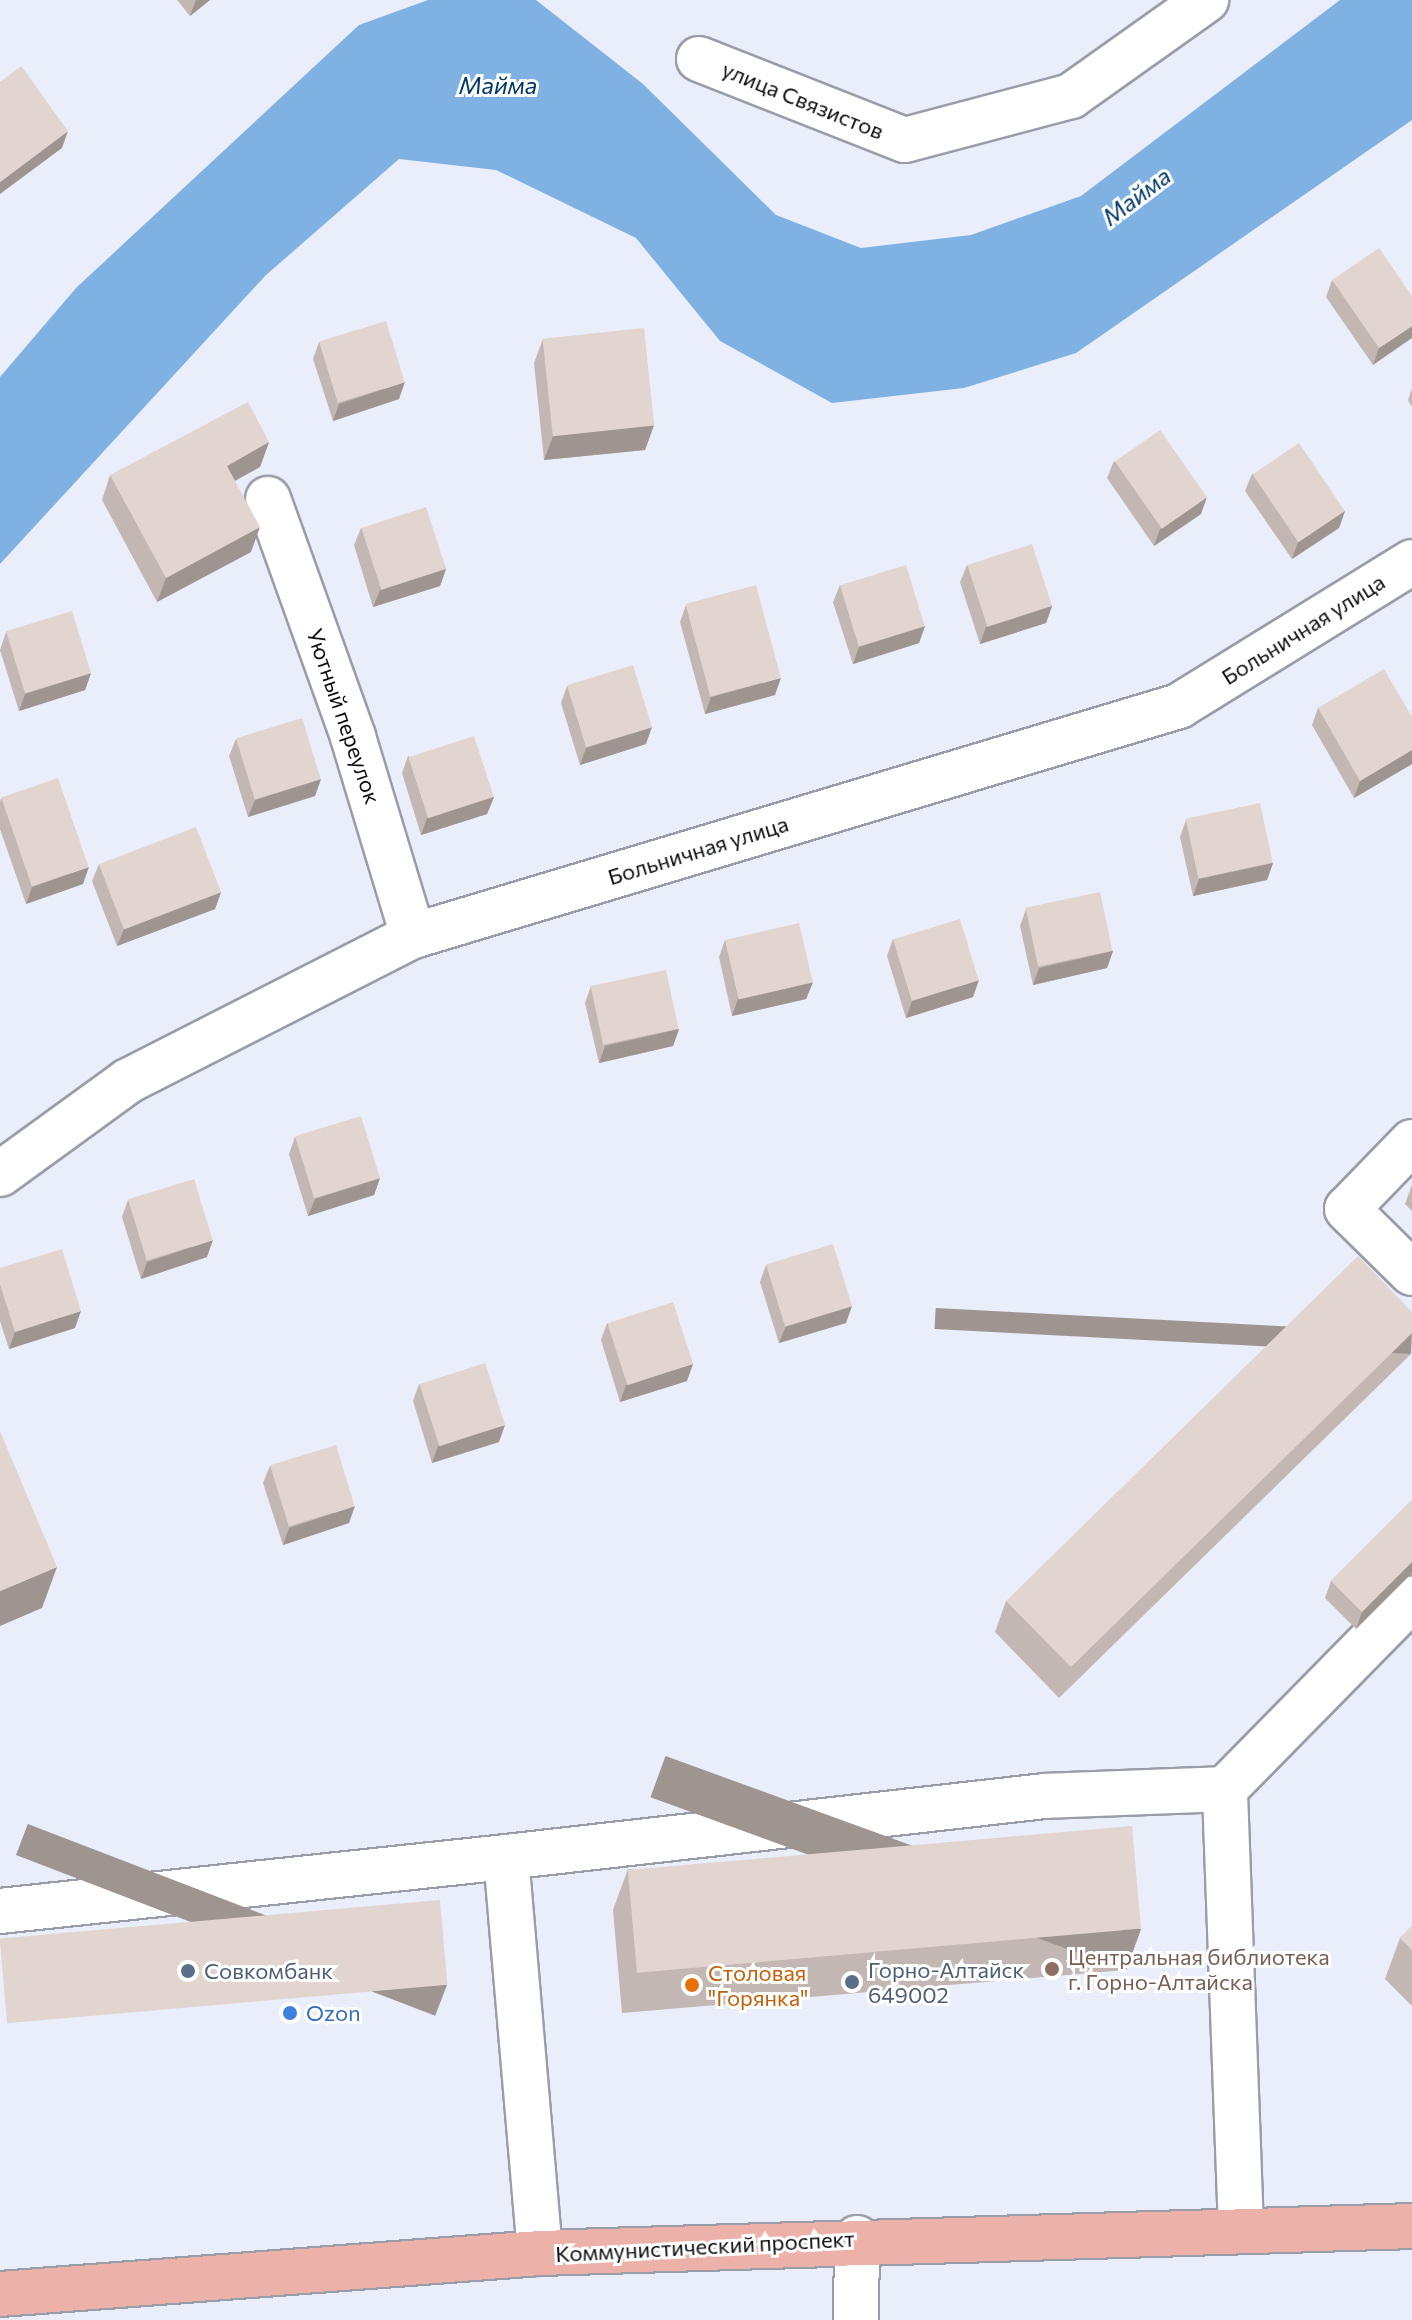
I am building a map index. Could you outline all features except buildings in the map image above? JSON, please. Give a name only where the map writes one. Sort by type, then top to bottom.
[{"type":"main road","name":"Коммунистический проспект","points":[[0,2294],[540,2253],[857,2238],[1412,2226]]},
{"type":"street","name":"улица Связистов","points":[[699,59],[905,140],[1071,96],[1206,0]]},
{"type":"street","name":"Уютный переулок","points":[[268,499],[353,737],[413,936]]},
{"type":"street","name":"Больничная улица","points":[[0,1174],[128,1081],[413,936],[1179,706],[1412,562]]},
{"type":"street","points":[[1412,1142],[1347,1209],[1412,1273]]},
{"type":"street","points":[[0,1911],[1045,1796],[1225,1789],[1412,1599]]},
{"type":"street","points":[[1225,1789],[1241,2229]]},
{"type":"street","points":[[506,1857],[540,2253]]},
{"type":"street","points":[[856,2320],[857,2238]]},
{"type":"water","name":"Майма","points":[[428,0],[536,0],[643,84],[776,215],[861,248],[971,235],[1081,196],[1340,0],[1412,0],[1412,120],[1076,353],[964,388],[832,403],[720,341],[636,238],[496,170],[399,159],[265,276],[0,564],[0,377],[76,288],[359,25]]},
{"type":"place","name":"Центральная библиотека г. Горно-Алтайска","points":[[1052,1969]]},
{"type":"place","name":"Совкомбанк","points":[[188,1971]]},
{"type":"place","name":"Горно-Алтайск 649002","points":[[852,1982]]},
{"type":"place","name":"Столовая \"Горянка\"","points":[[692,1985]]},
{"type":"place","name":"Ozon","points":[[290,2013]]}]
